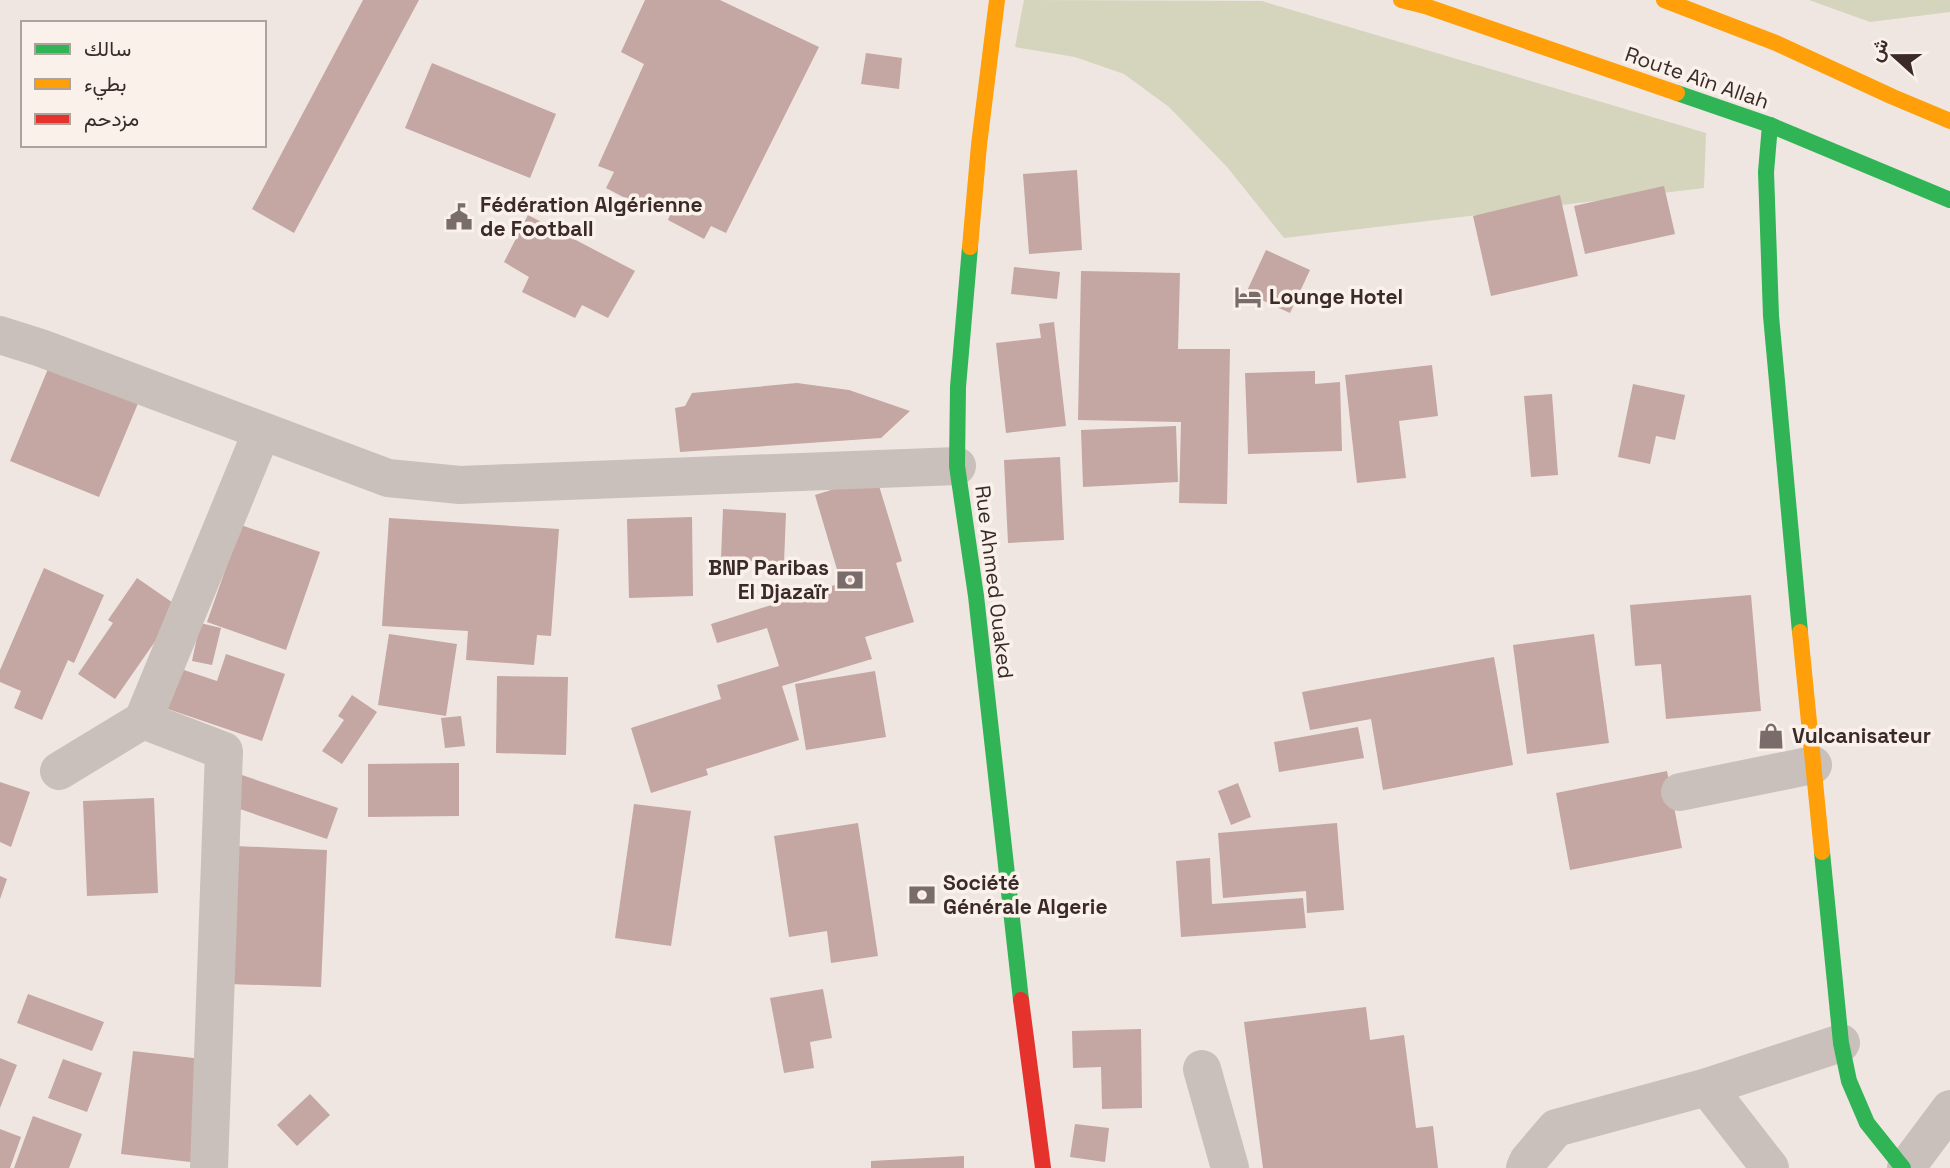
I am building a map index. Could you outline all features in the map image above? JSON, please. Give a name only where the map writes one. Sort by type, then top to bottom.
[{"type":"main road","name":"Rue Ahmed Ouaked","points":[[997,0],[982,120],[958,387],[957,466],[976,596],[1013,935],[1043,1168]]},
{"type":"main road","name":"Route Aîn Allah","points":[[1401,0],[1770,125],[1950,200]]},
{"type":"main road","points":[[1664,0],[1776,43],[1950,121]]},
{"type":"main road","points":[[1770,125],[1766,172],[1771,316],[1841,1043],[1849,1081],[1867,1123],[1904,1168]]},
{"type":"street","points":[[0,335],[388,478],[460,485],[957,466]]},
{"type":"street","points":[[59,771],[143,720],[262,431]]},
{"type":"street","points":[[143,720],[223,751],[209,1168]]},
{"type":"street","points":[[1680,792],[1813,765]]},
{"type":"street","points":[[1525,1168],[1556,1128],[1707,1087],[1841,1043]]},
{"type":"street","points":[[1202,1069],[1230,1168]]},
{"type":"street","points":[[1707,1087],[1770,1168]]},
{"type":"street","points":[[1904,1168],[1944,1127]]},
{"type":"green space","points":[[1024,0],[1262,1],[1706,133],[1704,188],[1284,238],[1227,167],[1169,107],[1124,74],[1075,57],[1015,47]]},
{"type":"green space","points":[[1809,0],[1950,0],[1950,12],[1870,22]]},
{"type":"building","points":[[363,0],[419,0],[294,233],[252,209]]},
{"type":"building","points":[[645,0],[720,0],[819,47],[726,233],[711,226],[704,239],[668,220],[673,207],[649,194],[644,208],[606,188],[614,172],[598,166],[644,64],[621,52]]},
{"type":"building","points":[[866,53],[902,58],[899,89],[861,84]]},
{"type":"building","points":[[432,63],[556,114],[530,178],[405,128]]},
{"type":"building","points":[[1077,170],[1082,250],[1029,254],[1023,174]]},
{"type":"building","points":[[1664,186],[1675,234],[1585,254],[1574,206]]},
{"type":"building","points":[[1560,195],[1578,276],[1491,296],[1473,216]]},
{"type":"building","points":[[528,215],[635,271],[608,318],[582,305],[575,318],[522,292],[529,277],[504,262]]},
{"type":"building","points":[[1266,250],[1310,270],[1290,313],[1246,293]]},
{"type":"building","points":[[1014,267],[1060,272],[1057,299],[1011,294]]},
{"type":"building","points":[[1081,271],[1180,273],[1178,349],[1230,349],[1227,504],[1179,503],[1181,422],[1078,420]]},
{"type":"building","points":[[1054,322],[1066,426],[1006,433],[996,343],[1041,338],[1039,324]]},
{"type":"building","points":[[50,364],[139,401],[99,497],[10,461]]},
{"type":"building","points":[[1432,365],[1438,416],[1399,421],[1406,478],[1357,483],[1345,375]]},
{"type":"building","points":[[1315,371],[1315,384],[1340,382],[1342,451],[1248,454],[1245,373]]},
{"type":"building","points":[[797,383],[849,390],[910,411],[881,438],[680,452],[675,408],[685,406],[692,393]]},
{"type":"building","points":[[1633,384],[1685,395],[1675,440],[1656,436],[1650,464],[1618,457]]},
{"type":"building","points":[[1552,394],[1558,475],[1531,477],[1524,396]]},
{"type":"building","points":[[1176,426],[1178,482],[1083,487],[1081,430]]},
{"type":"building","points":[[1060,457],[1064,540],[1008,543],[1004,460]]},
{"type":"building","points":[[876,476],[902,561],[896,563],[914,622],[865,637],[872,659],[782,686],[799,740],[706,769],[708,775],[651,793],[631,728],[721,699],[717,685],[779,666],[767,628],[717,643],[711,624],[841,583],[815,495]]},
{"type":"building","points":[[723,509],[786,513],[784,563],[721,559]]},
{"type":"building","points":[[692,517],[693,596],[629,598],[627,519]]},
{"type":"building","points":[[389,518],[559,529],[551,636],[537,635],[534,665],[466,660],[468,631],[382,626]]},
{"type":"building","points":[[241,525],[320,552],[286,650],[207,622]]},
{"type":"building","points":[[44,568],[104,595],[74,663],[68,660],[42,720],[14,708],[21,691],[0,682],[0,670]]},
{"type":"building","points":[[137,578],[179,607],[115,699],[78,674],[113,623],[108,620]]},
{"type":"building","points":[[1751,595],[1761,711],[1666,719],[1661,664],[1635,666],[1630,605]]},
{"type":"building","points":[[200,623],[221,628],[212,665],[192,661]]},
{"type":"building","points":[[389,634],[457,644],[446,716],[378,705]]},
{"type":"building","points":[[1594,634],[1609,743],[1527,754],[1513,645]]},
{"type":"building","points":[[226,654],[285,674],[262,741],[165,708],[178,668],[217,681]]},
{"type":"building","points":[[1494,657],[1513,765],[1383,790],[1371,719],[1310,730],[1302,692]]},
{"type":"building","points":[[875,671],[886,737],[806,750],[795,684]]},
{"type":"building","points":[[497,676],[568,677],[566,755],[496,753]]},
{"type":"building","points":[[352,695],[377,712],[342,764],[322,751],[344,720],[338,716]]},
{"type":"building","points":[[461,716],[465,746],[445,748],[441,718]]},
{"type":"building","points":[[1358,727],[1364,758],[1279,772],[1274,742]]},
{"type":"building","points":[[459,763],[459,816],[368,817],[368,764]]},
{"type":"building","points":[[1667,771],[1682,848],[1570,870],[1556,793]]},
{"type":"building","points":[[242,775],[338,808],[327,839],[231,806]]},
{"type":"building","points":[[0,782],[30,792],[11,847],[0,842]]},
{"type":"building","points":[[1238,783],[1251,817],[1231,825],[1218,791]]},
{"type":"building","points":[[154,798],[158,893],[87,896],[83,801]]},
{"type":"building","points":[[634,804],[691,811],[671,946],[615,938]]},
{"type":"building","points":[[858,823],[878,956],[831,963],[827,931],[789,937],[774,836]]},
{"type":"building","points":[[1337,823],[1344,910],[1307,913],[1306,891],[1223,898],[1218,833]]},
{"type":"building","points":[[235,846],[327,850],[321,987],[229,984]]},
{"type":"building","points":[[1210,858],[1212,904],[1303,898],[1306,928],[1181,937],[1176,861]]},
{"type":"building","points":[[0,876],[7,879],[0,899]]},
{"type":"building","points":[[823,989],[832,1038],[810,1042],[814,1068],[784,1073],[770,998]]},
{"type":"building","points":[[28,994],[104,1022],[92,1051],[17,1023]]},
{"type":"building","points":[[1366,1007],[1370,1040],[1404,1035],[1416,1128],[1433,1126],[1438,1168],[1263,1168],[1244,1022]]},
{"type":"building","points":[[1141,1029],[1142,1108],[1102,1109],[1101,1067],[1073,1068],[1072,1031]]},
{"type":"building","points":[[133,1051],[211,1060],[199,1163],[121,1154]]},
{"type":"building","points":[[0,1058],[17,1065],[0,1108]]},
{"type":"building","points":[[63,1059],[102,1073],[87,1112],[48,1098]]},
{"type":"building","points":[[310,1094],[330,1115],[297,1146],[277,1125]]},
{"type":"building","points":[[33,1116],[82,1134],[69,1168],[14,1168]]},
{"type":"building","points":[[1075,1124],[1109,1128],[1105,1162],[1070,1157]]},
{"type":"building","points":[[0,1129],[21,1137],[10,1168],[0,1168]]},
{"type":"building","points":[[964,1156],[964,1168],[871,1168],[871,1161]]},
{"type":"traffic: fast","points":[[1677,93],[1770,125],[1950,200]]},
{"type":"traffic: fast","points":[[1770,125],[1766,172],[1771,316],[1800,632]]},
{"type":"traffic: fast","points":[[970,247],[958,387],[957,466],[976,596],[1021,1000]]},
{"type":"traffic: fast","points":[[1822,852],[1841,1043],[1849,1081],[1867,1123],[1903,1168]]},
{"type":"traffic: slow","points":[[970,247],[979,145],[997,0]]},
{"type":"traffic: slow","points":[[1401,0],[1677,93]]},
{"type":"traffic: slow","points":[[1664,0],[1776,43],[1950,121]]},
{"type":"traffic: slow","points":[[1800,632],[1822,852]]},
{"type":"traffic: jam","points":[[1021,1000],[1043,1168]]},
{"type":"place","name":"Fédération Algérienne de Football","points":[[459,217]]},
{"type":"place","name":"Lounge Hotel","points":[[1248,297]]},
{"type":"place","name":"BNP Paribas El Djazaïr","points":[[850,580]]},
{"type":"place","name":"Vulcanisateur","points":[[1771,736]]},
{"type":"place","name":"Société Générale Algerie","points":[[922,895]]}]
